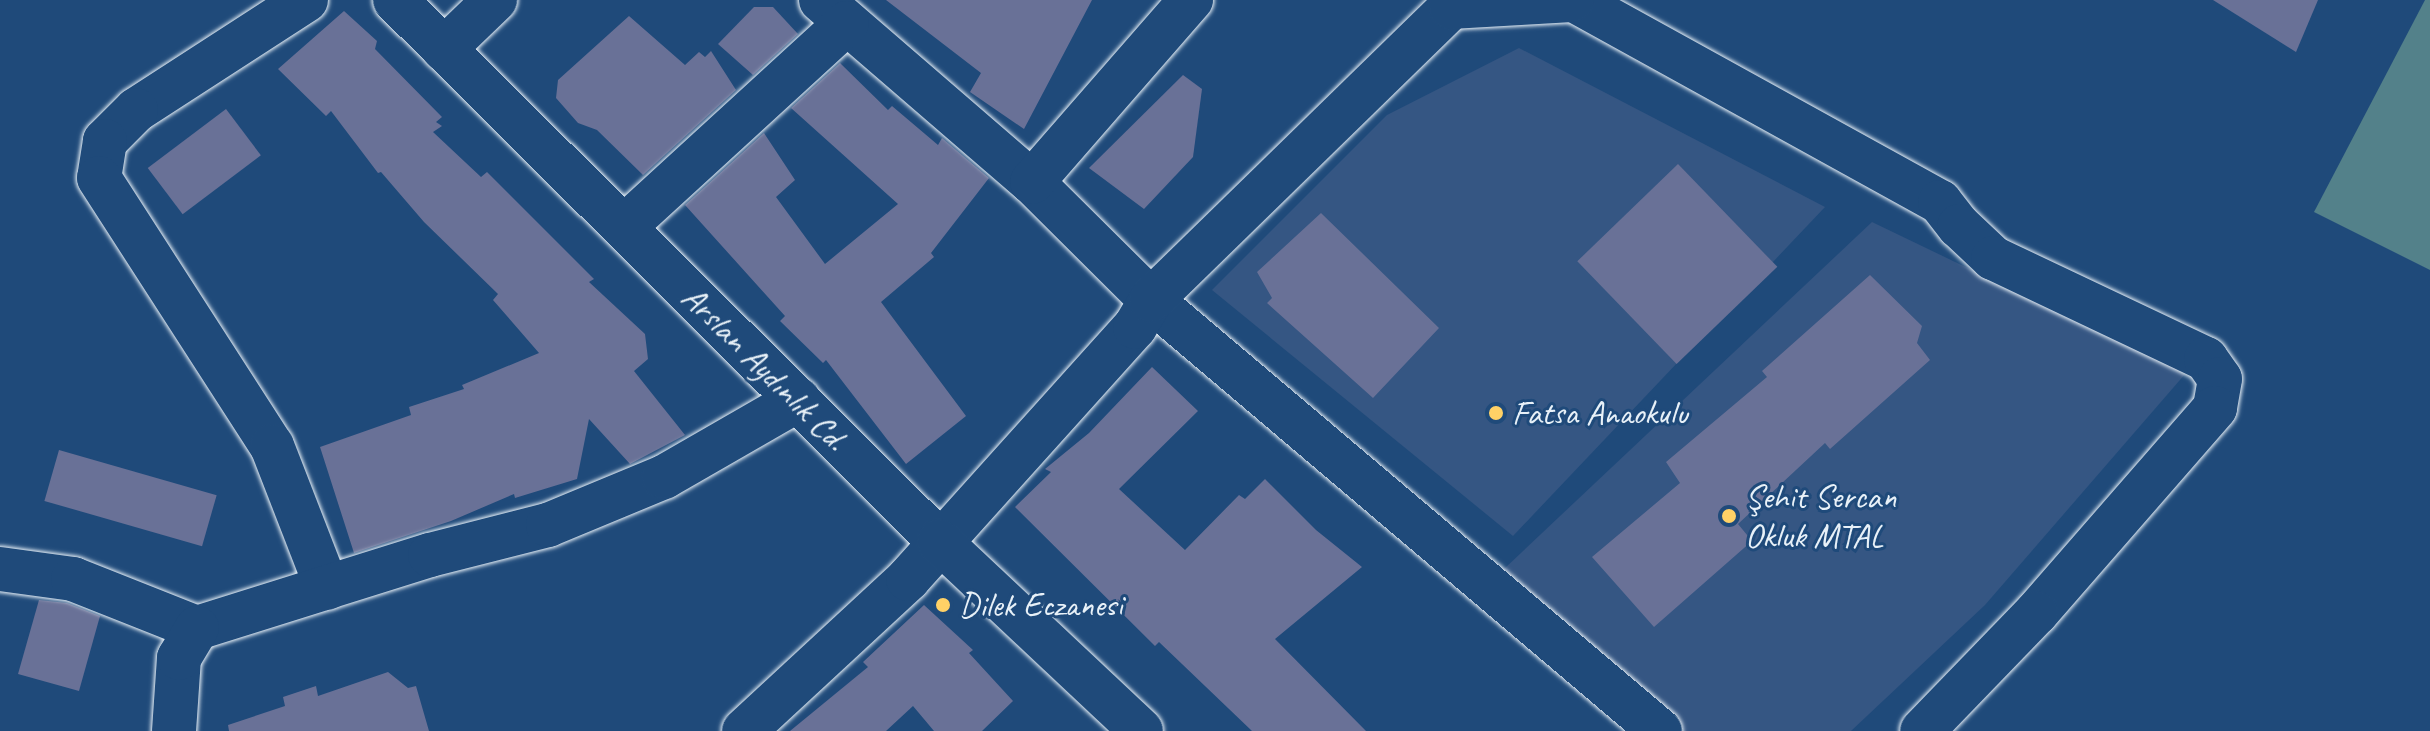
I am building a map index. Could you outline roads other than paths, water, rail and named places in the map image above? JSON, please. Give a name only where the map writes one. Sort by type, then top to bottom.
[{"type":"street","points":[[306,0],[136,110],[105,141],[99,178],[272,446],[327,588]]},
{"type":"street","name":"Arslan Aydınlık Cd.","points":[[395,0],[939,541],[1141,731]]},
{"type":"street","points":[[444,49],[495,0]]},
{"type":"street","points":[[1032,182],[1191,0]]},
{"type":"street","points":[[744,731],[908,579],[939,541],[1135,327],[1151,300],[1444,3],[1573,0],[1940,202],[1959,226],[1993,258],[2206,359],[2220,379],[2215,408],[2036,613],[1922,731]]},
{"type":"street","points":[[624,227],[834,11],[1032,182],[1151,300],[1660,731]]},
{"type":"street","points":[[0,569],[73,579],[197,628],[430,555],[548,525],[664,477],[798,400]]},
{"type":"street","points":[[174,731],[179,658],[197,628]]},
{"type":"place","name":"Fatsa Anaokulu","points":[[1496,413]]},
{"type":"place","name":"Şehit Sercan Okluk MTAL","points":[[1729,516]]},
{"type":"place","name":"Dilek Eczanesi","points":[[943,605]]}]
